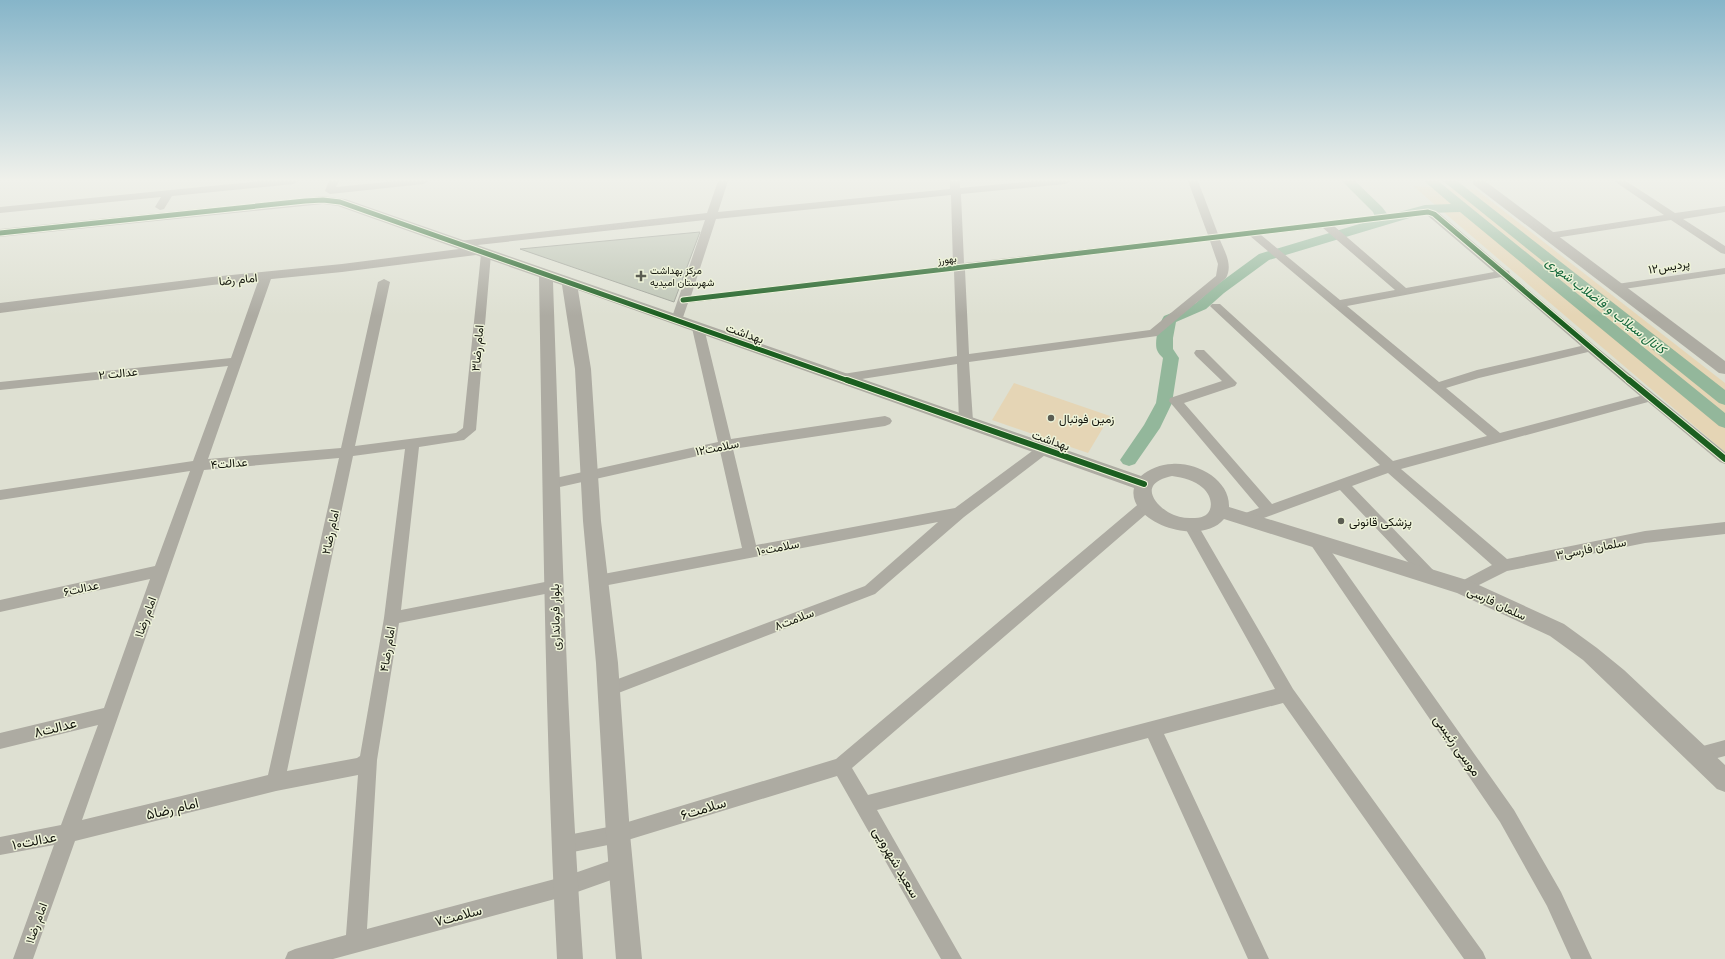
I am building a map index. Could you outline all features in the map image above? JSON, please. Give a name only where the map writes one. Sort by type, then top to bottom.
[{"type":"street","points":[[0,233],[69,226]]},
{"type":"street","name":"بهداشت","points":[[414,226],[452,242],[1144,484]]},
{"type":"street","points":[[452,242],[643,226]]},
{"type":"street","points":[[481,252],[669,226]]},
{"type":"street","points":[[676,320],[708,226]]},
{"type":"street","points":[[957,226],[966,421]]},
{"type":"street","points":[[843,378],[963,359],[1153,333],[1220,278],[1223,273],[1224,264],[1209,226]]},
{"type":"street","name":"بهورز","points":[[683,300],[1320,226]]},
{"type":"street","points":[[1327,226],[1403,292]]},
{"type":"street","name":"بهورز","points":[[1448,226],[1505,273],[1590,348],[1725,459]]},
{"type":"street","points":[[1535,226],[1722,363]]},
{"type":"street","points":[[1548,236],[1615,226]]},
{"type":"street","points":[[1686,226],[1725,251]]},
{"type":"street","points":[[1254,234],[1498,438]]},
{"type":"street","name":"امام رضا","points":[[0,296],[393,251],[425,249],[452,242]]},
{"type":"street","name":"امام رضا","points":[[0,308],[481,252]]},
{"type":"street","name":"امام رضا۳","points":[[459,437],[469,430],[481,252]]},
{"type":"street","name":"پردیس۱۲","points":[[1617,287],[1725,271]]},
{"type":"street","points":[[1336,304],[1505,273]]},
{"type":"street","name":"بلوار فرمانداری","points":[[546,274],[563,845],[570,959]]},
{"type":"street","name":"امام رضا۱","points":[[23,959],[266,276]]},
{"type":"street","name":"امام رضا۲","points":[[276,782],[384,282]]},
{"type":"street","points":[[569,282],[583,369],[592,521],[608,690],[618,834],[629,959]]},
{"type":"street","points":[[1216,306],[1390,467],[1504,566]]},
{"type":"street","points":[[698,328],[750,552]]},
{"type":"street","points":[[1436,387],[1476,374],[1590,348]]},
{"type":"street","points":[[1200,353],[1231,382],[1175,402],[1269,510]]},
{"type":"street","name":"عدالت ۲","points":[[0,386],[236,361]]},
{"type":"street","points":[[1245,519],[1390,467],[1651,397]]},
{"type":"street","name":"سلامت۱۲","points":[[552,484],[590,474],[725,445],[885,421]]},
{"type":"street","name":"عدالت۴","points":[[0,495],[199,465],[348,452],[459,437]]},
{"type":"street","name":"امام رضا۴","points":[[356,942],[368,760],[392,618],[413,444]]},
{"type":"street","name":"سلامت۸","points":[[608,690],[870,590],[959,513],[1044,449]]},
{"type":"street","points":[[1172,470],[1192,473],[1201,477],[1215,489],[1221,504],[1220,511],[1216,517],[1209,522],[1191,526],[1181,526],[1161,518],[1147,505],[1143,498],[1142,491],[1144,484],[1148,478],[1163,471],[1172,470]]},
{"type":"street","points":[[1342,484],[1431,577]]},
{"type":"street","points":[[841,766],[1147,505]]},
{"type":"street","name":"سلمان فارسی","points":[[1220,511],[1463,587],[1557,630],[1590,654],[1725,781]]},
{"type":"street","name":"سلامت۱۰","points":[[598,581],[959,513]]},
{"type":"street","points":[[1191,526],[1287,694],[1476,959]]},
{"type":"street","name":"سلمان فارسی۳","points":[[1463,587],[1504,566],[1645,537],[1725,528]]},
{"type":"street","name":"موسی رئیسی","points":[[1316,541],[1507,816],[1554,899],[1582,959]]},
{"type":"street","name":"عدالت۶","points":[[0,606],[162,571]]},
{"type":"street","points":[[392,618],[555,586]]},
{"type":"street","points":[[863,804],[1287,694]]},
{"type":"street","name":"عدالت۸","points":[[0,741],[111,714]]},
{"type":"street","points":[[1153,729],[1259,959]]},
{"type":"street","points":[[1698,755],[1725,748]]},
{"type":"street","points":[[276,782],[361,766],[368,760]]},
{"type":"street","name":"سعید شهرویی","points":[[841,766],[952,959]]},
{"type":"street","name":"سلامت۶","points":[[563,845],[618,834],[841,766]]},
{"type":"street","name":"امام رضا۵","points":[[68,833],[276,782]]},
{"type":"street","name":"عدالت۱۰","points":[[0,846],[68,833]]},
{"type":"street","name":"سلامت۷","points":[[295,959],[566,886],[621,867]]},
{"type":"shaded area","points":[[1460,226],[1523,226],[1725,383],[1725,452]]},
{"type":"shaded area","name":"زمین فوتبال","points":[[1014,383],[1110,416],[1088,453],[992,420]]},
{"type":"building","name":"مرکز بهداشت شهرستان امیدیه","points":[[700,232],[674,302],[520,249]]},
{"type":"waterway","name":"کانال سیلاب و فاضلاب شهری","points":[[1129,460],[1151,428],[1164,403],[1171,358],[1165,350],[1165,338],[1169,319],[1201,306],[1219,290],[1264,257],[1367,226]]},
{"type":"waterway","name":"کانال سیلاب و فاضلاب شهری","points":[[1485,226],[1725,422]]},
{"type":"waterway","name":"کانال سیلاب و فاضلاب شهری","points":[[1506,226],[1725,399]]},
{"type":"cycle path","points":[[0,233],[69,226]]},
{"type":"cycle path","points":[[408,226],[1144,484]]},
{"type":"cycle path","points":[[683,300],[1312,226]]},
{"type":"cycle path","points":[[1448,226],[1590,348],[1725,459]]},
{"type":"place","name":"مرکز بهداشت شهرستان امیدیه","points":[[641,276]]},
{"type":"place","name":"زمین فوتبال","points":[[1051,418]]},
{"type":"place","name":"پزشکی قانونی","points":[[1341,521]]}]
